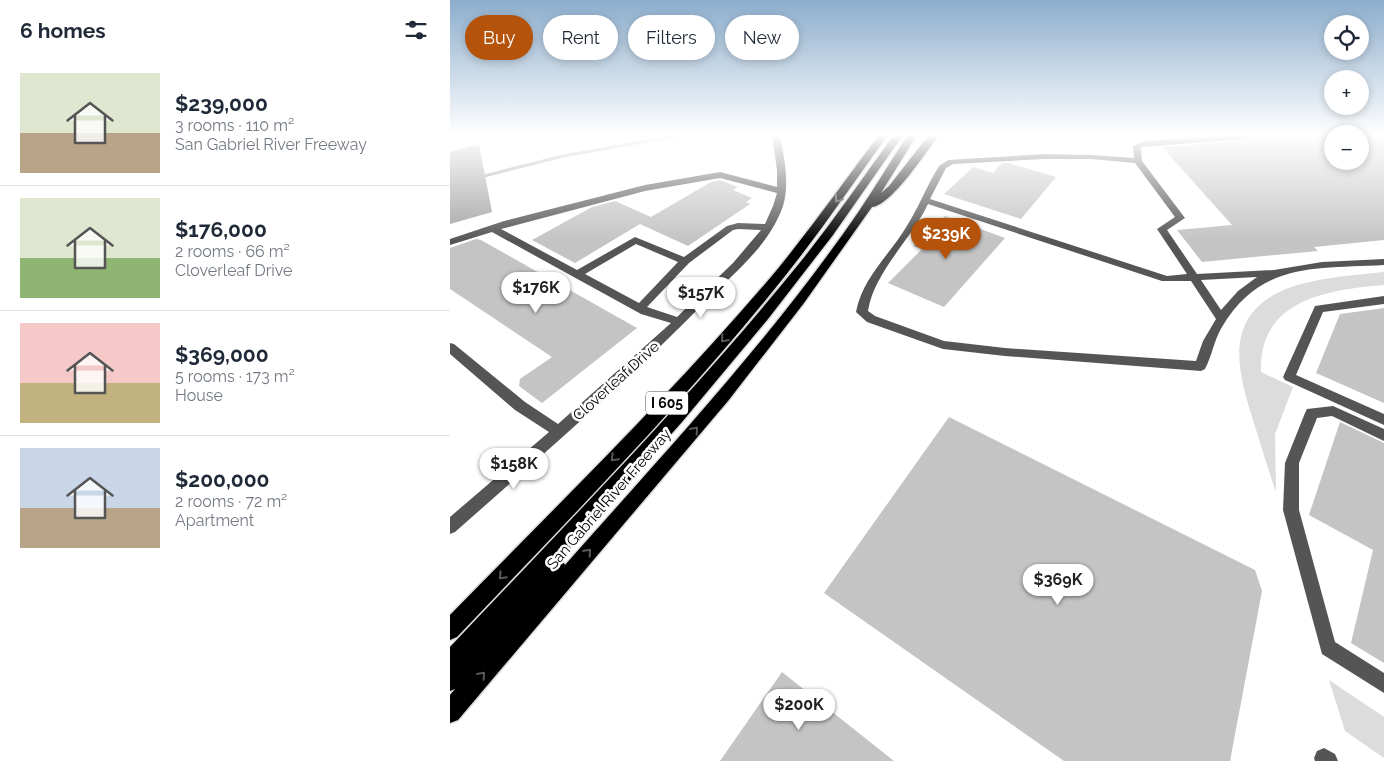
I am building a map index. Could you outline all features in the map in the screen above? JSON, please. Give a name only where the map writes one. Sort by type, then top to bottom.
[{"type":"highway","name":"San Gabriel River Freeway","points":[[450,630],[704,362],[766,292],[819,226],[873,171]]},
{"type":"highway","points":[[450,662],[650,448],[750,333],[807,263],[875,171]]},
{"type":"highway","points":[[450,680],[714,388],[796,288],[879,171]]},
{"type":"highway","name":"San Gabriel River Freeway","points":[[450,712],[723,397],[799,300],[863,213],[880,171]]},
{"type":"highway","points":[[863,213],[893,188],[905,171]]},
{"type":"street","name":"Cloverleaf Drive","points":[[450,526],[653,350],[750,251],[767,227],[778,206],[782,171]]},
{"type":"street","points":[[941,171],[901,245],[881,268],[862,304],[862,312],[871,319],[943,345],[1005,352],[1201,366],[1220,317],[1263,279],[1281,273]]},
{"type":"street","points":[[1145,171],[1180,218],[1162,229],[1220,317]]},
{"type":"street","points":[[450,242],[507,223],[596,199],[720,175],[781,191]]},
{"type":"street","points":[[925,200],[1166,279],[1281,273],[1384,262]]},
{"type":"street","points":[[640,308],[685,261],[730,228],[738,226],[767,227]]},
{"type":"street","points":[[493,229],[640,308],[680,322]]},
{"type":"street","points":[[577,274],[635,240],[685,261]]},
{"type":"street","points":[[1384,300],[1319,309],[1289,377],[1384,420]]},
{"type":"street","points":[[450,347],[520,406],[559,432]]},
{"type":"street","points":[[1384,435],[1333,412],[1312,413],[1292,463],[1291,510],[1328,648],[1384,684]]},
{"type":"shaded area","points":[[450,171],[484,171],[492,212],[450,224]]},
{"type":"shaded area","points":[[1384,272],[1384,285],[1340,290],[1320,295],[1300,303],[1284,314],[1271,328],[1263,348],[1261,372],[1293,387],[1275,434],[1276,492],[1243,384],[1240,346],[1243,329],[1252,314],[1266,300],[1286,289],[1321,280]]},
{"type":"shaded area","points":[[1329,680],[1384,717],[1384,758],[1345,731]]},
{"type":"building","points":[[969,171],[985,171],[993,173],[995,171],[1034,171],[1056,177],[1021,219],[944,194]]},
{"type":"building","points":[[1183,171],[1384,171],[1384,240],[1314,247],[1318,251],[1202,262],[1177,230],[1232,225]]},
{"type":"building","points":[[720,180],[738,187],[733,190],[752,198],[746,202],[750,204],[688,246],[640,224],[575,263],[532,240],[592,207],[615,201],[651,217],[711,182]]},
{"type":"building","points":[[945,216],[1005,238],[944,307],[888,283],[922,249],[913,246]]},
{"type":"building","points":[[476,239],[481,240],[637,328],[542,403],[519,386],[520,379],[552,357],[450,289],[450,248]]},
{"type":"building","points":[[1384,308],[1384,403],[1316,373],[1340,314]]},
{"type":"building","points":[[949,417],[1255,570],[1262,591],[1230,761],[1064,761],[824,593]]},
{"type":"building","points":[[1340,422],[1384,443],[1384,663],[1351,643],[1373,550],[1309,515]]},
{"type":"building","points":[[782,672],[894,761],[720,761]]},
{"type":"waterway","points":[[480,177],[506,171]]}]
